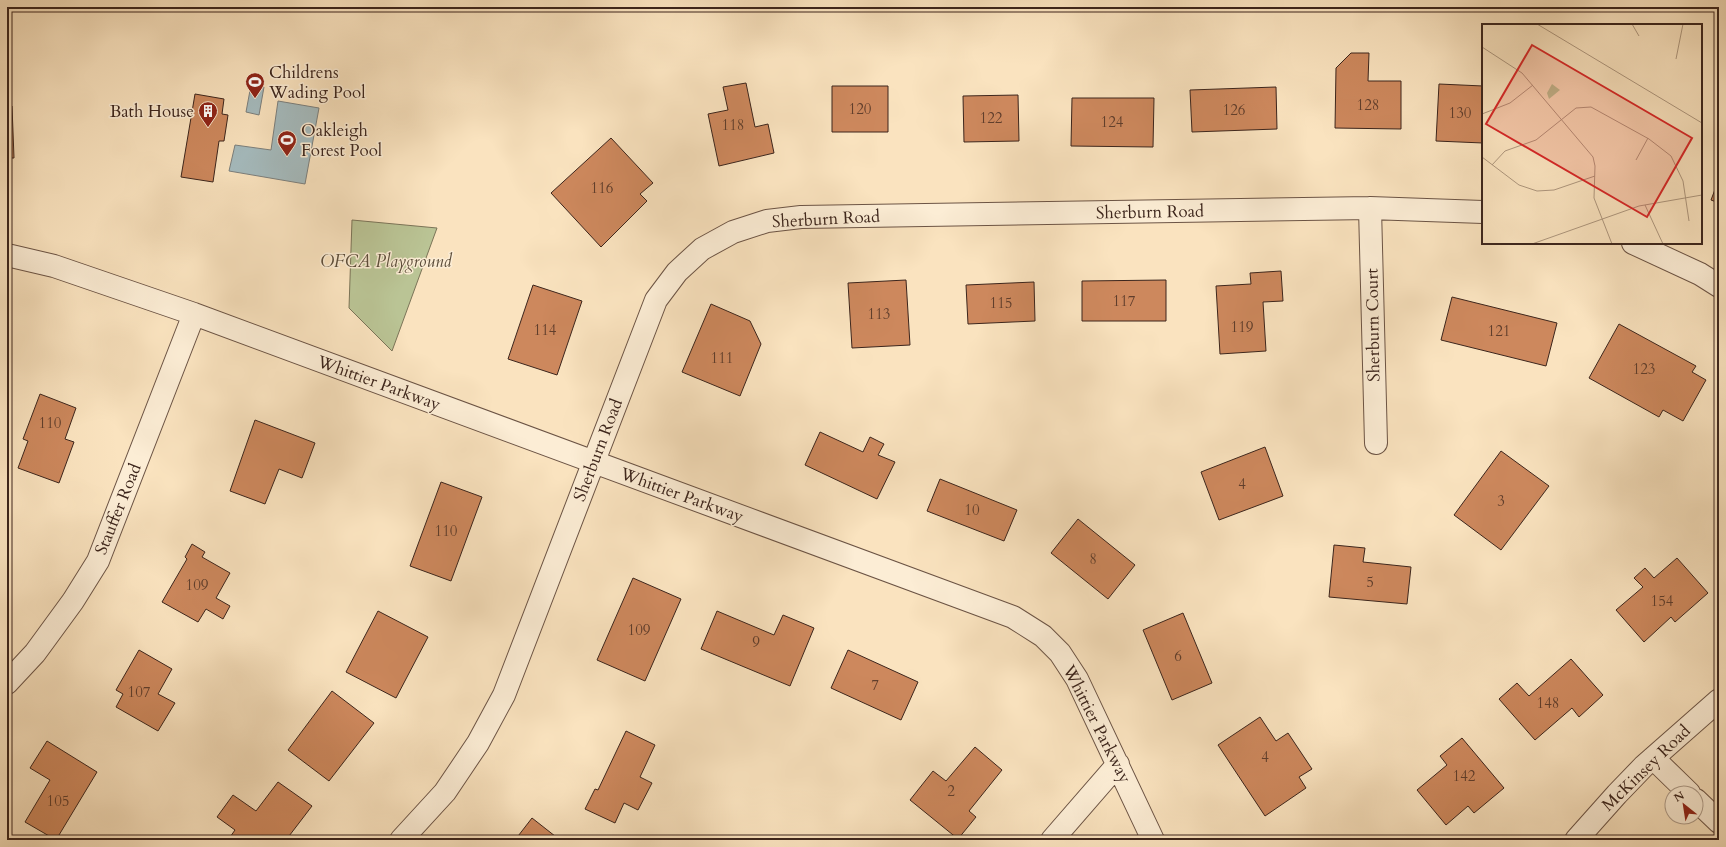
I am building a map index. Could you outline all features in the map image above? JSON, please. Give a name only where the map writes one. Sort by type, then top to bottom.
[{"type":"street","name":"Sherburn Road","points":[[401,840],[446,792],[478,743],[504,694],[656,300],[677,272],[702,250],[733,232],[767,222],[801,217],[1370,208],[1482,212]]},
{"type":"street","name":"Sherburn Court","points":[[1370,208],[1376,442]]},
{"type":"street","points":[[1635,244],[1700,274],[1719,286]]},
{"type":"street","name":"Whittier Parkway","points":[[7,255],[54,266],[194,314],[1013,617],[1043,636],[1060,653],[1077,679],[1153,840]]},
{"type":"street","name":"Stauffer Road","points":[[7,684],[35,653],[65,613],[98,561],[194,314]]},
{"type":"street","name":"McKinsey Road","points":[[1576,840],[1616,794],[1653,758],[1719,700]]},
{"type":"street","points":[[1653,758],[1681,785]]},
{"type":"street","points":[[1052,840],[1118,764]]},
{"type":"street","points":[[1704,808],[1719,822]]},
{"type":"green space","name":"OFCA Playground","points":[[352,220],[437,228],[392,351],[349,308]]},
{"type":"shaded area","name":"Childrens Wading Pool","points":[[251,85],[264,87],[259,115],[246,112]]},
{"type":"shaded area","points":[[278,101],[319,108],[305,184],[229,171],[235,145],[271,150]]},
{"type":"building","points":[[1351,53],[1369,53],[1368,81],[1401,81],[1401,129],[1335,128],[1336,68]]},
{"type":"building","points":[[746,83],[755,127],[768,124],[774,153],[719,166],[708,114],[728,110],[723,87]]},
{"type":"building","points":[[1439,84],[1482,86],[1482,143],[1436,141]]},
{"type":"building","points":[[832,86],[888,86],[888,132],[832,132]]},
{"type":"building","points":[[1276,87],[1277,129],[1192,132],[1190,90]]},
{"type":"building","name":"Bath House","points":[[195,94],[224,99],[222,114],[228,115],[224,141],[219,141],[213,182],[181,177]]},
{"type":"building","points":[[1018,95],[1019,141],[964,142],[963,96]]},
{"type":"building","points":[[1072,98],[1154,98],[1153,147],[1071,146]]},
{"type":"building","points":[[12,106],[14,158],[7,158],[7,107]]},
{"type":"building","points":[[611,138],[653,183],[640,194],[647,201],[601,247],[551,193]]},
{"type":"building","points":[[1719,179],[1719,203],[1711,200]]},
{"type":"building","points":[[1281,271],[1283,301],[1263,302],[1266,351],[1220,354],[1216,286],[1251,284],[1250,273]]},
{"type":"building","points":[[906,280],[910,345],[852,348],[848,283]]},
{"type":"building","points":[[1166,280],[1166,321],[1082,321],[1082,281]]},
{"type":"building","points":[[1034,282],[1035,321],[968,324],[966,285]]},
{"type":"building","points":[[533,285],[582,301],[557,375],[508,359]]},
{"type":"building","points":[[1452,297],[1557,323],[1546,366],[1441,340]]},
{"type":"building","points":[[711,304],[750,321],[761,344],[740,396],[682,372]]},
{"type":"building","points":[[1619,324],[1696,366],[1692,372],[1706,380],[1683,421],[1663,410],[1659,417],[1589,378]]},
{"type":"building","points":[[40,394],[76,408],[65,439],[74,442],[59,483],[18,468],[28,441],[23,439]]},
{"type":"building","points":[[255,420],[315,443],[302,478],[279,469],[265,504],[230,491]]},
{"type":"building","points":[[820,432],[863,452],[870,437],[884,444],[878,455],[895,462],[877,499],[805,465]]},
{"type":"building","points":[[1265,447],[1283,496],[1219,520],[1201,472]]},
{"type":"building","points":[[1501,451],[1549,486],[1501,550],[1454,515]]},
{"type":"building","points":[[940,479],[1017,510],[1004,541],[927,511]]},
{"type":"building","points":[[441,482],[482,497],[451,581],[410,566]]},
{"type":"building","points":[[1078,519],[1135,565],[1108,599],[1051,553]]},
{"type":"building","points":[[192,544],[205,552],[202,557],[230,573],[216,598],[230,606],[223,619],[206,609],[198,622],[162,602],[187,559],[185,557]]},
{"type":"building","points":[[1334,545],[1365,548],[1363,562],[1411,567],[1407,604],[1329,597]]},
{"type":"building","points":[[1677,558],[1708,593],[1675,622],[1671,617],[1644,642],[1616,610],[1643,587],[1634,578],[1645,568],[1654,578]]},
{"type":"building","points":[[633,578],[681,599],[645,681],[597,660]]},
{"type":"building","points":[[378,611],[428,637],[396,698],[346,672]]},
{"type":"building","points":[[717,611],[774,635],[783,615],[814,628],[790,686],[701,649]]},
{"type":"building","points":[[1183,613],[1212,683],[1172,700],[1143,630]]},
{"type":"building","points":[[139,650],[172,669],[158,694],[175,703],[158,731],[116,707],[123,694],[116,690]]},
{"type":"building","points":[[848,650],[918,682],[901,720],[831,688]]},
{"type":"building","points":[[1571,659],[1603,695],[1579,717],[1572,708],[1535,740],[1499,699],[1517,683],[1529,696]]},
{"type":"building","points":[[332,691],[374,723],[329,781],[288,750]]},
{"type":"building","points":[[1260,717],[1276,741],[1288,733],[1312,769],[1299,777],[1306,788],[1265,816],[1218,745]]},
{"type":"building","points":[[626,731],[655,745],[640,777],[652,783],[638,810],[624,803],[615,823],[585,809],[595,789],[598,790]]},
{"type":"building","points":[[1462,738],[1504,788],[1474,813],[1468,806],[1446,825],[1417,790],[1447,765],[1440,756]]},
{"type":"building","points":[[47,741],[97,772],[56,840],[25,822],[50,780],[30,768]]},
{"type":"building","points":[[975,747],[1002,770],[969,811],[976,817],[958,839],[910,800],[933,771],[946,781]]},
{"type":"building","points":[[278,782],[312,806],[286,840],[228,840],[235,830],[217,817],[233,795],[256,811]]},
{"type":"building","points":[[532,818],[560,840],[515,840]]},
{"type":"place","name":"Childrens Wading Pool","points":[[255,99]]},
{"type":"place","name":"Bath House","points":[[208,128]]},
{"type":"place","name":"Oakleigh Forest Pool","points":[[287,157]]}]
